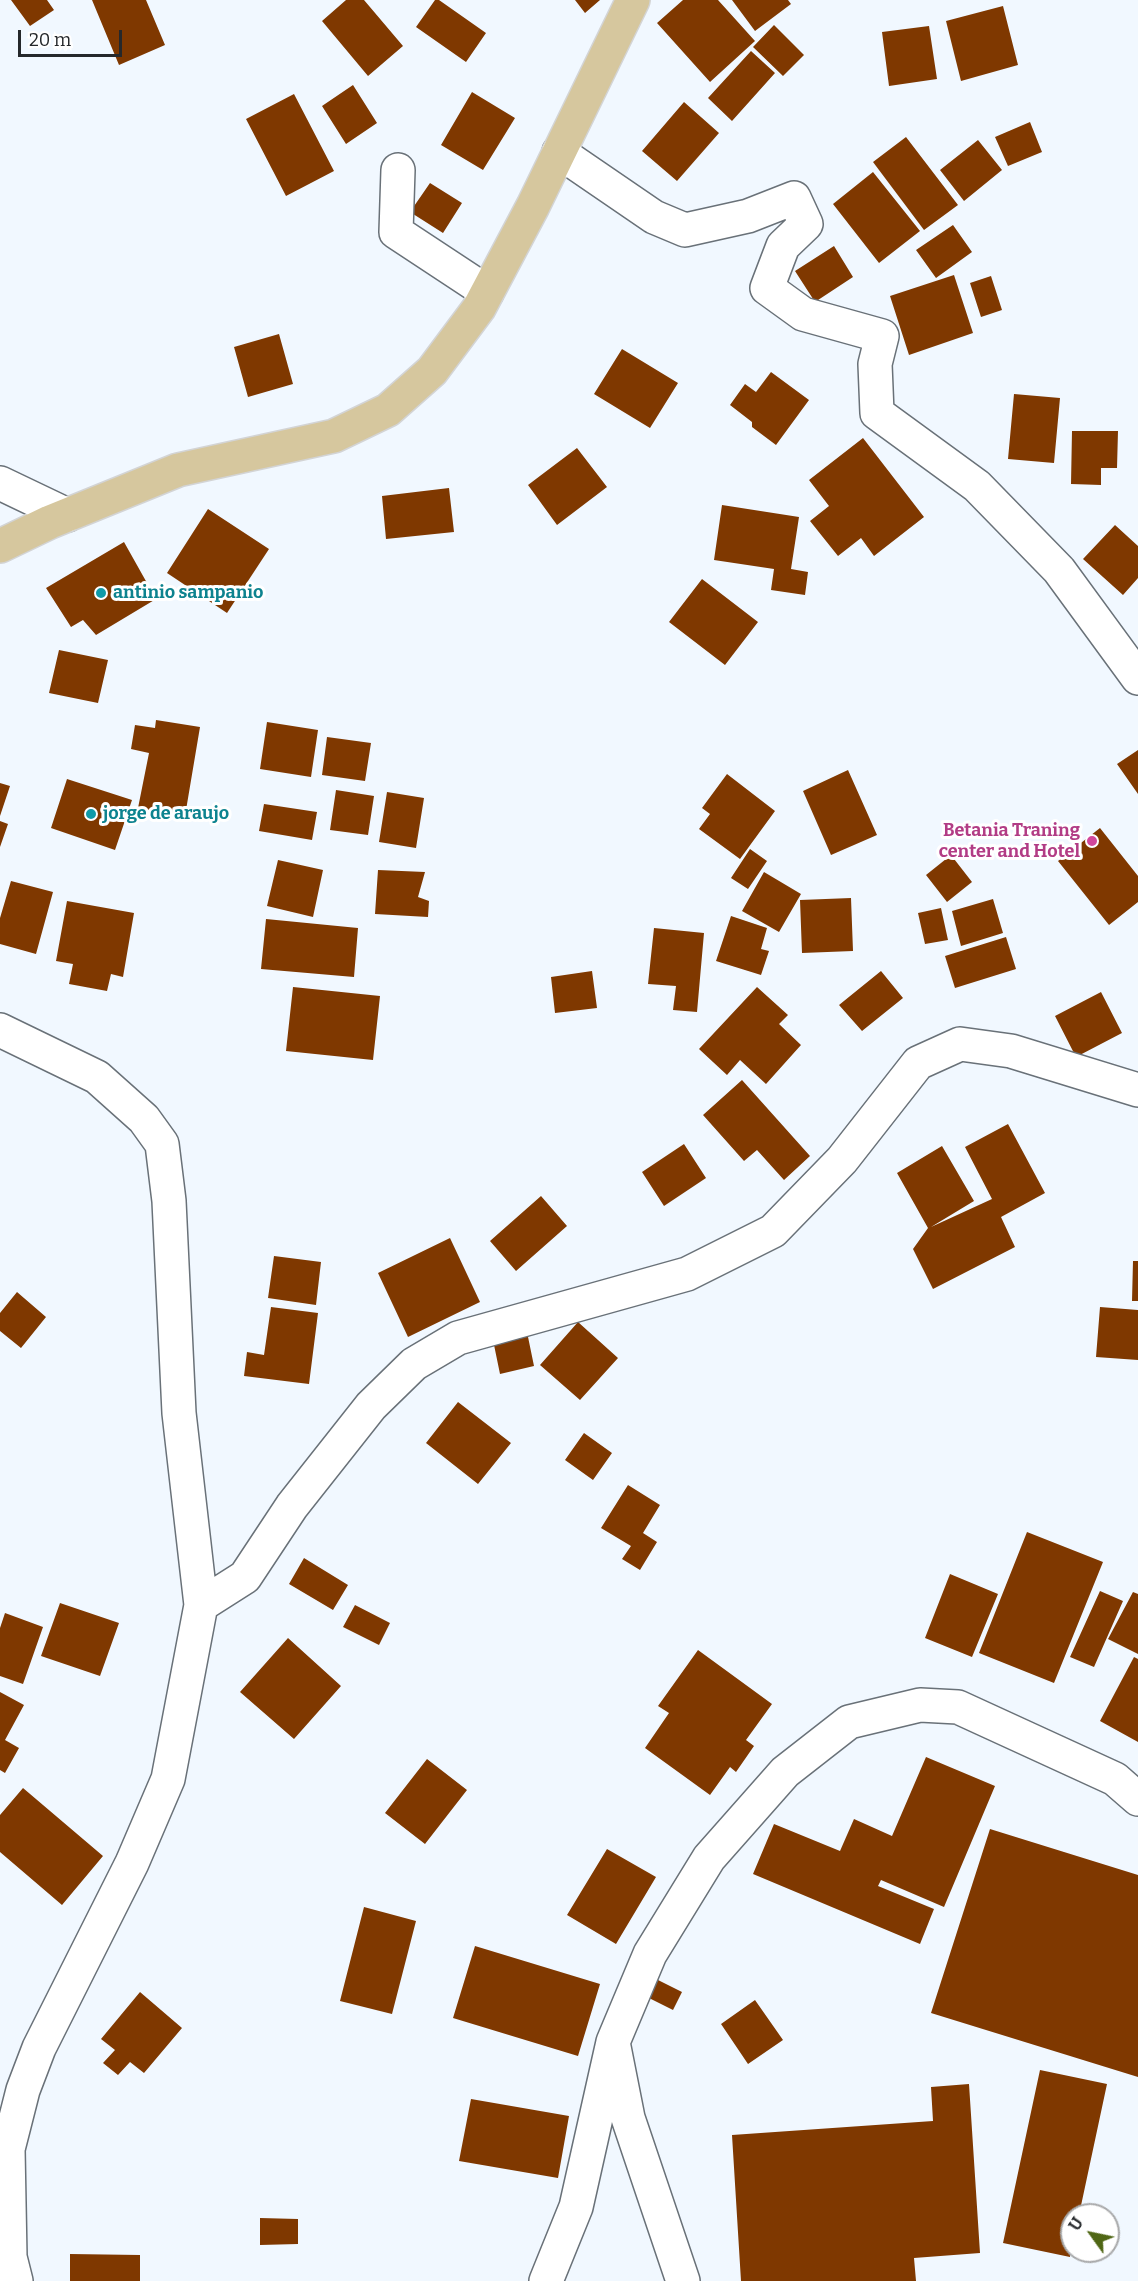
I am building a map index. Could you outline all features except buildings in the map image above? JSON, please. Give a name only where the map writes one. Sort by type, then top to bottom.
[{"type":"main road","points":[[0,546],[67,515],[178,470],[334,436],[388,410],[432,371],[479,308],[633,0]]},
{"type":"street","points":[[559,152],[654,217],[685,230],[748,216],[794,198],[806,224],[783,246],[767,288],[803,314],[882,336],[874,364],[877,413],[977,486],[1059,570],[1138,678]]},
{"type":"street","points":[[398,170],[396,232],[487,292]]},
{"type":"street","points":[[0,483],[67,515]]},
{"type":"street","points":[[0,1030],[97,1077],[144,1119],[162,1144],[169,1202],[179,1413],[201,1605],[168,1779],[132,1863],[39,2048],[23,2090],[8,2149],[10,2257],[16,2281]]},
{"type":"street","points":[[201,1605],[245,1577],[299,1497],[371,1406],[414,1364],[458,1338],[687,1274],[772,1232],[842,1160],[918,1063],[960,1044],[1011,1051],[1138,1090]]},
{"type":"street","points":[[546,2281],[576,2207],[613,2042],[650,1954],[710,1858],[785,1772],[849,1722],[920,1706],[958,1707],[1114,1779],[1138,1799]]},
{"type":"street","points":[[613,2042],[628,2118],[682,2281]]},
{"type":"place","name":"antinio sampanio","points":[[101,593]]},
{"type":"place","name":"jorge de araujo","points":[[91,814]]},
{"type":"place","name":"Betania Traning center and Hotel","points":[[1092,841]]}]
